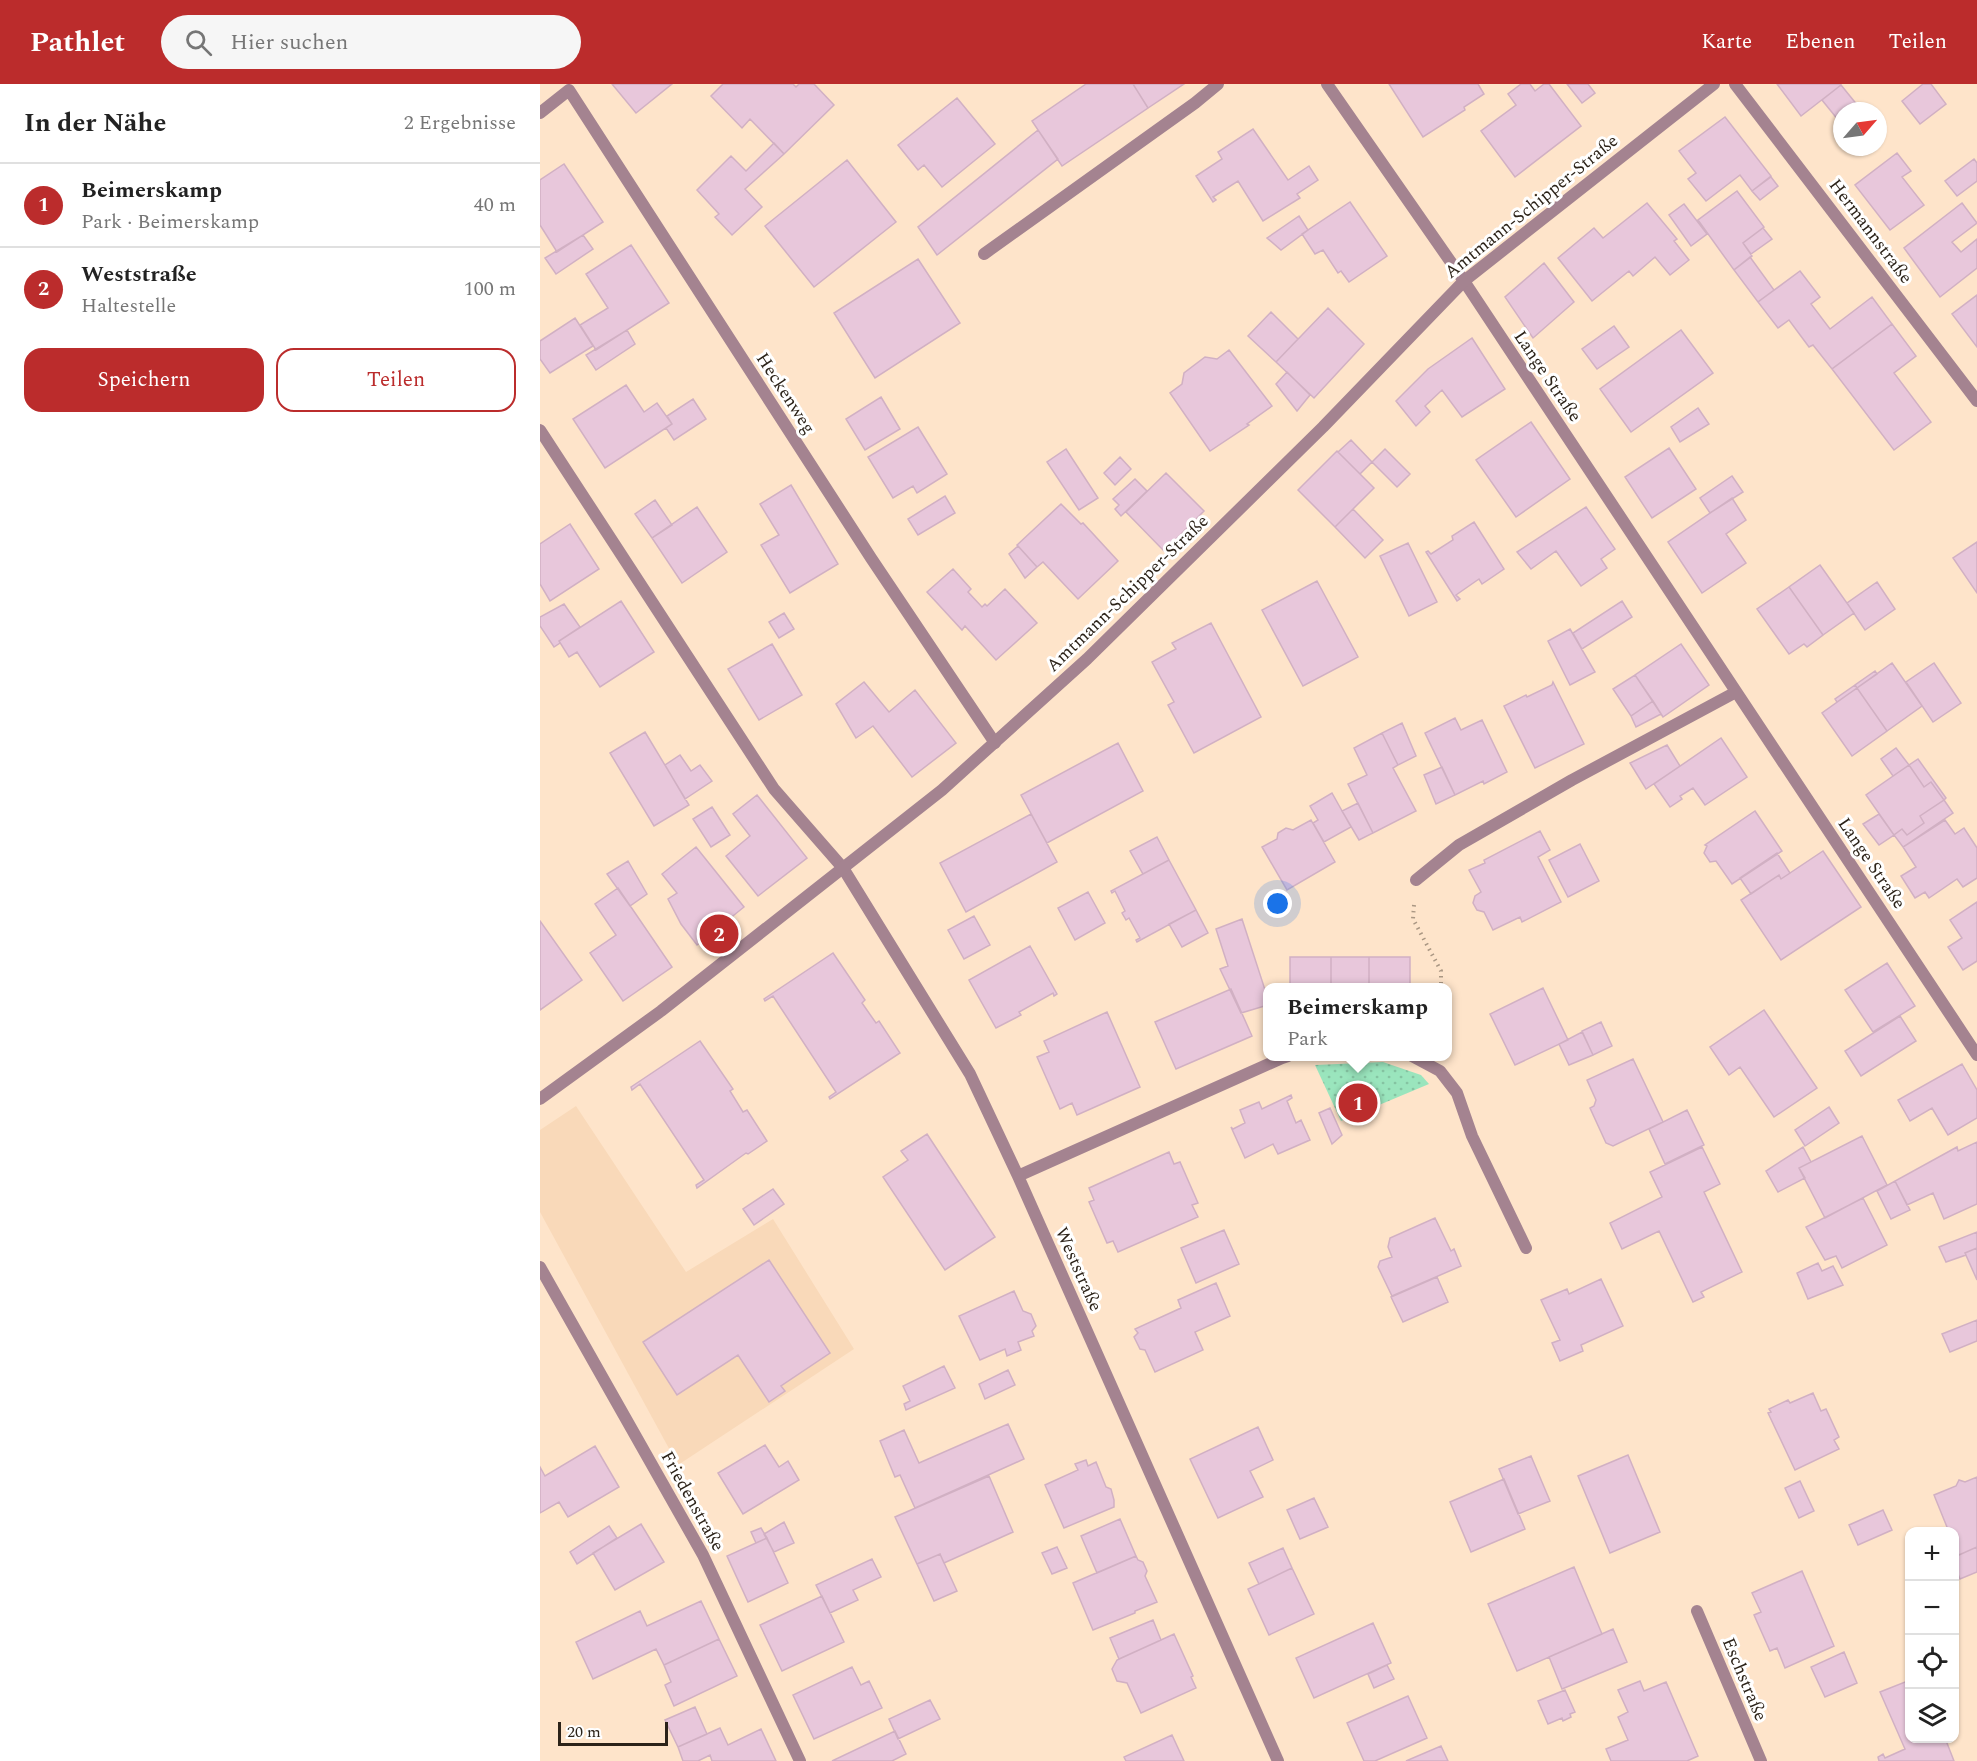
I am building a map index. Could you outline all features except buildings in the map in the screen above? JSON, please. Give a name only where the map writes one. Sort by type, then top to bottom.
[{"type":"street","points":[[984,254],[1195,104],[1218,84]]},
{"type":"street","name":"Lange Straße","points":[[1327,84],[1464,281],[1977,1055]]},
{"type":"street","name":"Amtmann-Schipper-Straße","points":[[540,1098],[661,1011],[942,790],[1087,658],[1315,435],[1464,281],[1714,84]]},
{"type":"street","name":"Hermannstraße","points":[[1736,84],[1977,401]]},
{"type":"street","name":"Heckenweg","points":[[540,113],[568,87],[871,558],[995,743]]},
{"type":"street","name":"Weststraße","points":[[540,430],[774,789],[843,868],[970,1074],[1018,1176],[1278,1761]]},
{"type":"street","points":[[1416,880],[1459,845],[1572,780],[1736,692]]},
{"type":"street","points":[[1018,1176],[1275,1061]]},
{"type":"street","points":[[1421,1061],[1440,1071],[1457,1094],[1472,1137],[1526,1248]]},
{"type":"street","name":"Friedenstraße","points":[[540,1267],[703,1555],[800,1761]]},
{"type":"street","name":"Eschstraße","points":[[1697,1611],[1761,1761]]},
{"type":"path","points":[[1416,880],[1413,919],[1441,971],[1441,983]]},
{"type":"shaded area","points":[[576,1106],[686,1272],[773,1219],[854,1349],[678,1465],[540,1212],[540,1130]]},
{"type":"green space","points":[[1383,1062],[1421,1075],[1429,1084],[1341,1121],[1315,1065]]},
{"type":"place","name":"Weststraße","points":[[719,934]]},
{"type":"place","name":"Beimerskamp","points":[[1358,1103]]}]
